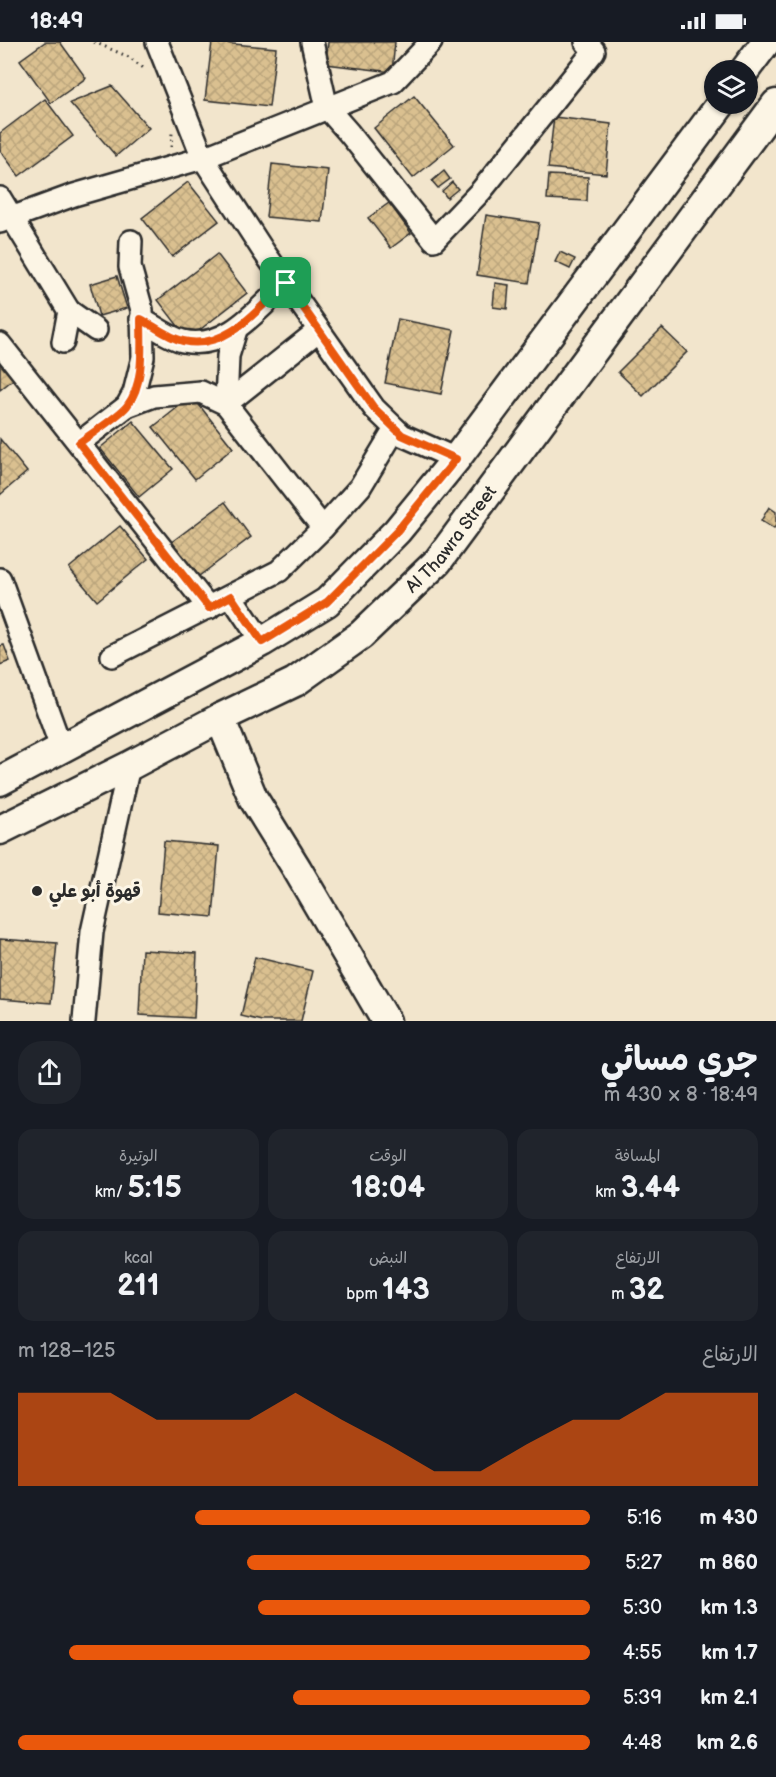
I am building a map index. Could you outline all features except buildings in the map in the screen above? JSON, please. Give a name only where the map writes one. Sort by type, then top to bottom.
[{"type":"main road","points":[[752,60],[766,42]]},
{"type":"main road","name":"Al Thawra Street","points":[[0,830],[295,682],[361,635],[438,561],[776,105]]},
{"type":"main road","points":[[0,781],[262,642],[327,602],[397,531],[456,459],[714,114]]},
{"type":"main road","points":[[220,718],[253,798],[386,1021]]},
{"type":"street","points":[[157,42],[203,158],[286,283],[374,408],[402,435],[456,459]]},
{"type":"street","points":[[312,42],[327,108],[350,133],[434,240],[481,191],[596,45]]},
{"type":"street","points":[[6,220],[74,195],[203,158],[393,82],[432,42]]},
{"type":"street","points":[[0,198],[6,220],[69,311],[96,330]]},
{"type":"street","points":[[127,406],[134,393],[143,357],[142,310],[130,267],[131,241]]},
{"type":"street","points":[[141,319],[181,341],[215,339],[236,330],[286,283]]},
{"type":"street","points":[[63,342],[69,311]]},
{"type":"street","points":[[226,404],[228,356],[236,330]]},
{"type":"street","points":[[226,404],[319,330]]},
{"type":"street","points":[[0,344],[209,608]]},
{"type":"street","points":[[79,443],[127,406],[154,396],[201,392],[226,404],[323,528]]},
{"type":"street","points":[[112,656],[279,571],[323,528],[360,487],[395,429]]},
{"type":"street","points":[[0,579],[62,750]]},
{"type":"street","points":[[231,596],[262,642]]},
{"type":"street","points":[[84,1021],[92,932],[129,766]]},
{"type":"path","points":[[94,42],[129,57],[150,73]]},
{"type":"path","points":[[166,169],[172,144],[172,128]]},
{"type":"place","name":"قهوة أبو علي","points":[[37,891]]},
{"type":"route","points":[[286,283],[374,408],[402,435],[456,459],[397,531],[327,602],[262,642],[231,596],[209,608],[79,443],[127,406],[134,393],[143,357],[141,319],[181,341],[215,339],[236,330],[286,283]]}]
